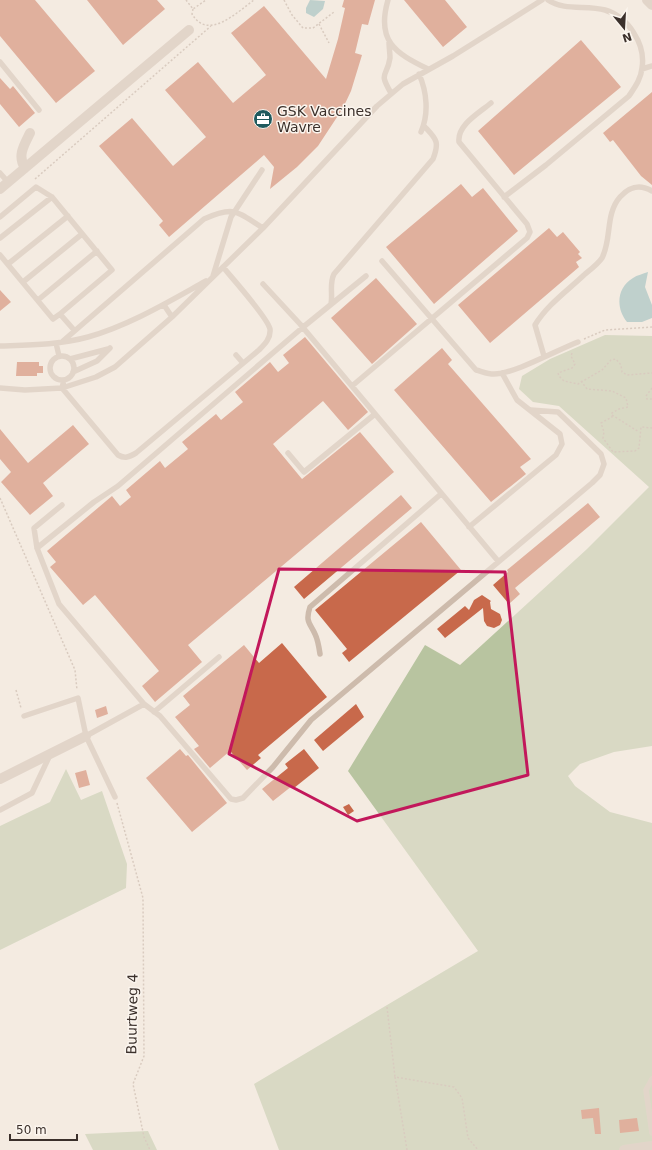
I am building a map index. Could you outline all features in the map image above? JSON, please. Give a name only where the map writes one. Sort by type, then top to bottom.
[{"type":"street","points":[[647,0],[652,5]]},
{"type":"street","points":[[0,189],[189,30]]},
{"type":"street","points":[[25,168],[21,162],[21,154],[22,147],[30,133]]},
{"type":"street","points":[[0,779],[86,736]]},
{"type":"street","points":[[624,1150],[652,1146]]},
{"type":"lane","points":[[388,0],[384,27],[389,41],[390,56],[383,73],[385,83],[391,94]]},
{"type":"lane","points":[[0,388],[25,390],[62,388],[96,376],[115,367],[172,317],[263,228],[377,106],[419,74],[453,56],[542,0]]},
{"type":"lane","points":[[504,197],[546,165],[628,96],[638,83],[642,69],[643,57],[638,43],[633,31],[624,22],[607,11],[596,8],[565,7],[554,4],[548,0]]},
{"type":"lane","points":[[389,41],[397,52],[428,69]]},
{"type":"lane","points":[[0,62],[39,110]]},
{"type":"lane","points":[[642,69],[652,66]]},
{"type":"lane","points":[[419,74],[424,86],[426,99],[424,126],[421,132]]},
{"type":"lane","points":[[352,386],[527,238],[530,232],[527,224],[459,142],[458,134],[462,127],[491,103]]},
{"type":"lane","points":[[330,305],[333,296],[331,281],[334,274],[433,159],[437,149],[437,140],[424,126]]},
{"type":"lane","points":[[0,346],[59,342],[87,337],[117,327],[164,305],[213,276],[221,248],[235,211],[262,170]]},
{"type":"lane","points":[[0,173],[8,182]]},
{"type":"lane","points":[[544,356],[535,325],[543,312],[601,259],[607,246],[612,211],[620,197],[633,187],[643,186],[652,192]]},
{"type":"lane","points":[[0,217],[36,187],[52,197],[112,270],[54,319],[0,256]]},
{"type":"lane","points":[[0,238],[52,197]]},
{"type":"lane","points":[[59,342],[204,219],[218,212],[235,211],[263,228]]},
{"type":"lane","points":[[8,264],[68,216]]},
{"type":"lane","points":[[23,282],[82,234]]},
{"type":"lane","points":[[38,300],[97,251]]},
{"type":"lane","points":[[382,261],[476,370],[494,374],[502,373],[519,368],[578,342]]},
{"type":"lane","points":[[62,388],[118,455],[123,458],[129,457],[243,363],[266,342],[270,335],[268,322],[222,267]]},
{"type":"lane","points":[[37,548],[94,502],[118,486],[302,328],[366,276]]},
{"type":"lane","points":[[263,284],[352,386],[498,561]]},
{"type":"lane","points":[[164,305],[172,317]]},
{"type":"lane","points":[[60,314],[74,330]]},
{"type":"lane","points":[[59,342],[59,356],[51,364],[51,372],[56,378],[64,380]]},
{"type":"lane","points":[[59,356],[70,359],[110,348],[97,361],[73,372],[64,380],[62,388]]},
{"type":"lane","points":[[236,355],[243,363]]},
{"type":"lane","points":[[70,359],[74,365],[73,372]]},
{"type":"lane","points":[[469,527],[556,455],[562,444],[560,434],[517,400],[502,373]]},
{"type":"lane","points":[[62,505],[34,528],[37,548],[59,604],[144,704],[160,716],[231,799],[236,800],[243,798],[273,767],[310,720],[600,475],[604,464],[601,454],[558,412],[531,410]]},
{"type":"lane","points":[[288,453],[304,472],[375,414]]},
{"type":"lane","points":[[320,654],[315,634],[310,627],[307,615],[310,607],[441,494]]},
{"type":"lane","points":[[154,712],[219,657]]},
{"type":"lane","points":[[24,716],[78,698],[86,736],[115,797]]},
{"type":"lane","points":[[86,736],[144,704]]},
{"type":"lane","points":[[0,810],[32,793],[51,753]]},
{"type":"lane","points":[[652,1079],[646,1090],[652,1133]]},
{"type":"path","points":[[186,0],[194,9]]},
{"type":"path","points":[[206,0],[194,9],[192,14],[196,21],[201,25],[211,26],[220,24],[254,0]]},
{"type":"path","points":[[284,0],[292,15],[303,28],[313,28],[334,12]]},
{"type":"path","points":[[319,24],[329,43]]},
{"type":"path","points":[[31,183],[211,26]]},
{"type":"path","points":[[578,342],[605,330],[652,327]]},
{"type":"path","points":[[573,350],[571,356],[575,364],[572,368],[558,373],[564,381],[578,384],[602,370],[611,360],[616,359],[621,365],[622,372],[627,375],[652,373]]},
{"type":"path","points":[[581,382],[587,389],[612,391],[626,398],[628,407],[618,409],[601,423],[604,432],[603,438],[614,452],[635,451],[639,448],[639,432],[641,427],[652,428]]},
{"type":"path","points":[[652,388],[646,396],[647,398],[652,399]]},
{"type":"path","points":[[612,415],[639,432]]},
{"type":"path","points":[[0,498],[75,670],[78,698]]},
{"type":"path","points":[[16,690],[24,716]]},
{"type":"path","name":"Buurtweg 4","points":[[115,797],[123,818],[143,898],[144,1056],[133,1084],[144,1137],[150,1150]]},
{"type":"path","points":[[387,1007],[394,1077],[407,1150]]},
{"type":"path","points":[[394,1077],[454,1087],[462,1098],[468,1138],[478,1150]]},
{"type":"highlighted area","points":[[279,569],[505,572],[528,775],[357,821],[229,754]]},
{"type":"green space","points":[[605,335],[652,336],[652,746],[614,752],[580,764],[568,776],[575,786],[610,812],[652,823],[652,1150],[279,1150],[254,1084],[478,951],[348,771],[425,645],[460,665],[587,549],[649,487],[559,406],[533,402],[519,389],[522,376],[550,359]]},
{"type":"green space","points":[[66,769],[81,800],[102,791],[127,864],[126,888],[0,950],[0,826],[50,802]]},
{"type":"green space","points":[[148,1131],[157,1150],[93,1150],[85,1134]]},
{"type":"water","points":[[310,0],[325,1],[323,9],[314,17],[306,13],[306,8]]},
{"type":"water","points":[[648,272],[645,287],[652,305],[652,318],[642,322],[627,322],[623,317],[620,305],[623,287],[627,282],[636,276]]},
{"type":"building","points":[[0,0],[35,0],[95,71],[56,103],[0,36]]},
{"type":"building","points":[[87,0],[157,0],[165,9],[123,45]]},
{"type":"building","name":"GSK Vaccines Wavre","points":[[344,0],[375,0],[368,25],[362,24],[355,53],[362,55],[351,91],[343,108],[318,146],[297,167],[270,189],[274,167],[264,155],[169,237],[159,225],[163,221],[99,146],[132,118],[173,166],[206,137],[165,90],[198,62],[233,103],[266,75],[231,33],[264,6],[326,79],[338,39],[345,8],[342,7]]},
{"type":"building","points":[[404,0],[445,0],[467,27],[443,47]]},
{"type":"building","points":[[581,40],[621,87],[514,175],[478,131]]},
{"type":"building","points":[[0,78],[10,89],[13,86],[35,113],[19,127],[0,104]]},
{"type":"building","points":[[652,92],[652,185],[641,176],[613,140],[610,142],[603,133]]},
{"type":"building","points":[[461,184],[472,197],[483,188],[518,231],[434,304],[386,247]]},
{"type":"building","points":[[549,228],[557,237],[563,232],[580,252],[578,254],[582,258],[576,262],[579,267],[490,343],[458,305]]},
{"type":"building","points":[[376,278],[417,324],[372,364],[331,318]]},
{"type":"building","points":[[0,290],[11,302],[0,311]]},
{"type":"building","points":[[305,337],[368,412],[348,430],[323,401],[273,444],[302,479],[360,432],[394,472],[188,645],[202,662],[155,702],[142,686],[159,671],[95,595],[83,605],[50,567],[56,562],[47,551],[112,496],[120,506],[131,497],[126,490],[160,461],[165,468],[188,449],[182,442],[216,414],[221,420],[243,402],[235,392],[270,362],[278,372],[289,363],[283,355]]},
{"type":"building","points":[[442,348],[452,360],[448,364],[531,459],[520,467],[526,474],[491,502],[394,390]]},
{"type":"building","points":[[17,362],[39,362],[39,366],[43,366],[43,373],[37,373],[37,376],[16,376]]},
{"type":"building","points":[[73,425],[89,444],[43,483],[53,496],[30,515],[1,482],[11,472],[0,459],[0,429],[28,463]]},
{"type":"building","points":[[401,495],[412,508],[304,599],[294,587]]},
{"type":"building","points":[[588,503],[600,517],[515,588],[520,594],[509,604],[493,585],[508,572],[507,570]]},
{"type":"building","points":[[421,522],[461,570],[349,662],[342,653],[347,649],[315,610]]},
{"type":"building","points":[[482,595],[491,601],[491,609],[500,614],[502,620],[500,625],[494,628],[487,626],[484,621],[483,608],[445,638],[437,629],[465,606],[469,610],[474,600]]},
{"type":"building","points":[[282,643],[327,697],[258,755],[261,758],[247,770],[230,751],[210,768],[194,749],[199,746],[175,717],[190,705],[183,696],[244,645],[259,663]]},
{"type":"building","points":[[356,704],[364,717],[323,751],[314,740]]},
{"type":"building","points":[[106,706],[108,714],[97,718],[95,710]]},
{"type":"building","points":[[180,749],[186,756],[188,755],[227,803],[192,832],[146,778]]},
{"type":"building","points":[[304,749],[319,768],[294,788],[292,786],[273,801],[262,789],[288,768],[285,764]]},
{"type":"building","points":[[86,770],[90,785],[79,788],[75,773]]},
{"type":"building","points":[[349,804],[354,811],[348,815],[343,807]]},
{"type":"building","points":[[599,1108],[601,1134],[595,1134],[593,1118],[582,1119],[581,1110]]},
{"type":"building","points":[[637,1118],[639,1131],[620,1133],[619,1120]]},
{"type":"place","name":"GSK Vaccines Wavre","points":[[263,119]]}]
